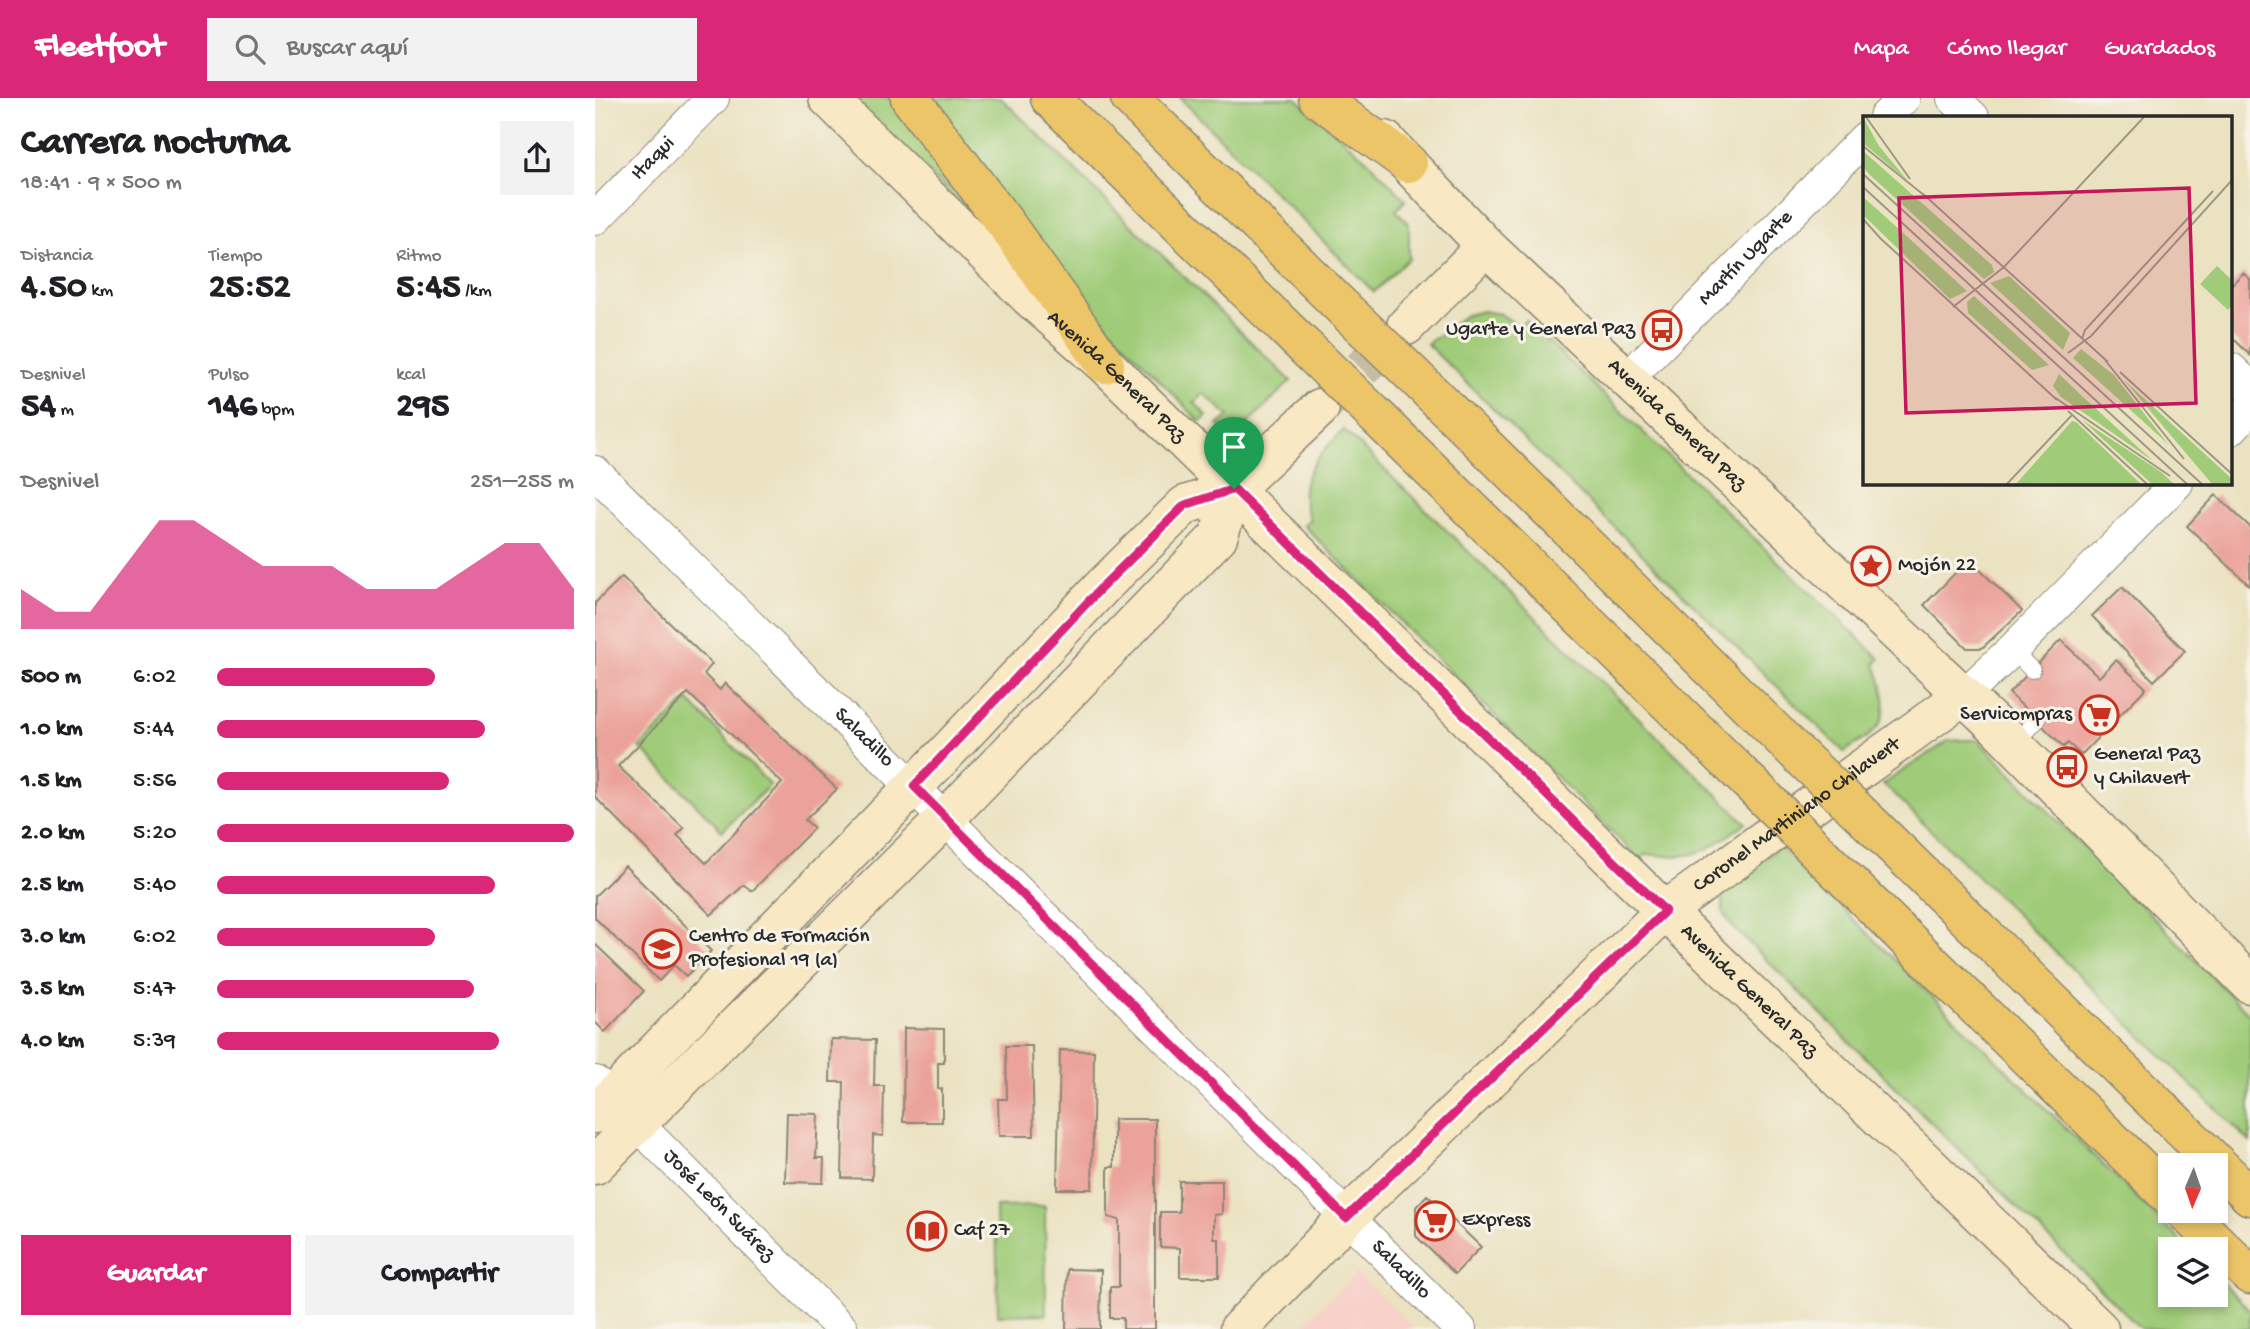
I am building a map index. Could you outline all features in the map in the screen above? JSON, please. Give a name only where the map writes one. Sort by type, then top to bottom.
[{"type":"highway","points":[[910,98],[1008,227],[1105,364]]},
{"type":"highway","points":[[1050,98],[2158,1185]]},
{"type":"highway","points":[[1130,98],[2250,1196]]},
{"type":"highway","points":[[1318,98],[1408,163]]},
{"type":"highway","points":[[2196,1223],[2250,1276]]},
{"type":"street","name":"Itaqui","points":[[595,219],[713,98]]},
{"type":"street","name":"Avenida General Paz","points":[[828,98],[1029,297],[1105,364],[1665,911],[2099,1329]]},
{"type":"street","name":"Avenida General Paz","points":[[1345,98],[1486,246],[1964,695],[2026,732],[2250,984]]},
{"type":"street","points":[[1886,116],[1904,98]]},
{"type":"street","points":[[1953,98],[1972,116]]},
{"type":"street","name":"Martín Ugarte","points":[[1628,378],[1863,140]]},
{"type":"street","points":[[1406,326],[1486,246]]},
{"type":"street","points":[[2233,371],[2250,387]]},
{"type":"street","points":[[595,1165],[610,1104],[1102,587],[1185,505],[1234,489],[1320,408]]},
{"type":"street","points":[[2233,427],[2250,409]]},
{"type":"street","name":"Saladillo","points":[[595,472],[1460,1329]]},
{"type":"street","name":"Coronel Martiniano Chilavert","points":[[1239,1329],[1346,1218],[1665,911],[1964,695],[2022,660],[2175,485]]},
{"type":"street","points":[[610,1104],[946,818],[1218,537],[1234,489]]},
{"type":"street","name":"José León Suárez","points":[[610,1104],[842,1329]]},
{"type":"shaded area","points":[[1356,1272],[1414,1328],[1300,1329]]},
{"type":"green space","points":[[852,98],[889,98],[1007,244],[1004,247]]},
{"type":"green space","points":[[922,98],[1001,98],[1291,381],[1240,431],[1226,431],[1218,425],[1229,416],[1203,393],[1194,402],[1207,416],[1200,422],[1060,277]]},
{"type":"green space","points":[[1180,98],[1296,98],[1368,161],[1406,200],[1396,210],[1409,224],[1409,258],[1374,292]]},
{"type":"green space","points":[[1483,311],[1500,314],[1519,326],[1526,320],[1880,659],[1875,664],[1883,688],[1885,706],[1881,722],[1873,732],[1844,752],[1427,344],[1466,315]]},
{"type":"green space","points":[[1344,430],[1746,823],[1700,852],[1678,856],[1647,854],[1640,860],[1303,525],[1310,519],[1304,493],[1310,470]]},
{"type":"green space","points":[[688,700],[770,785],[722,831],[640,747]]},
{"type":"green space","points":[[1978,740],[2250,1015],[2250,1142],[1883,784],[1948,741]]},
{"type":"green space","points":[[1780,847],[2158,1219],[2158,1223],[2163,1223],[2177,1237],[2158,1237],[2158,1307],[2228,1307],[2228,1288],[2250,1310],[2250,1329],[2141,1329],[1732,926],[1722,907],[1724,886]]},
{"type":"green space","points":[[1045,1206],[1046,1314],[998,1315],[996,1207]]},
{"type":"building","points":[[2243,273],[2250,279],[2250,355],[2233,338],[2233,283]]},
{"type":"building","points":[[2216,495],[2250,527],[2250,586],[2187,526]]},
{"type":"building","points":[[1969,559],[2022,611],[1982,648],[1967,648],[1924,605]]},
{"type":"building","points":[[622,577],[712,664],[704,674],[720,690],[725,683],[837,789],[805,820],[814,828],[752,891],[744,885],[711,915],[595,797],[595,603]],"holes":[[[688,693],[782,783],[706,863],[677,835],[684,828],[618,766]]]},
{"type":"building","points":[[2122,587],[2185,651],[2154,681],[2092,616]]},
{"type":"building","points":[[2061,640],[2099,677],[2116,660],[2146,688],[2081,755],[2068,743],[2064,747],[2009,693]]},
{"type":"building","points":[[625,866],[711,951],[686,976],[674,965],[659,981],[595,918],[595,896]]},
{"type":"building","points":[[595,944],[644,991],[605,1032],[595,1022]]},
{"type":"building","points":[[904,1028],[944,1029],[944,1063],[938,1063],[938,1089],[942,1089],[942,1122],[903,1122]]},
{"type":"building","points":[[831,1039],[875,1040],[874,1086],[884,1086],[883,1136],[873,1135],[872,1179],[842,1178],[844,1082],[830,1082]]},
{"type":"building","points":[[1006,1046],[1032,1046],[1034,1136],[999,1136],[998,1099],[1007,1099]]},
{"type":"building","points":[[1060,1050],[1094,1051],[1092,1189],[1057,1189]]},
{"type":"building","points":[[787,1113],[818,1114],[816,1158],[824,1158],[823,1183],[785,1182]]},
{"type":"building","points":[[1114,1119],[1155,1119],[1155,1329],[1123,1329],[1123,1318],[1110,1318],[1110,1287],[1119,1287],[1119,1220],[1108,1217],[1108,1167],[1114,1167]]},
{"type":"building","points":[[1179,1181],[1222,1181],[1222,1214],[1214,1215],[1214,1239],[1219,1239],[1219,1277],[1180,1277],[1180,1248],[1160,1247],[1160,1212],[1179,1212]]},
{"type":"building","name":"Express","points":[[1427,1195],[1481,1247],[1455,1274],[1416,1236],[1416,1207]]},
{"type":"building","points":[[1067,1269],[1101,1270],[1100,1329],[1066,1329]]},
{"type":"tunnel","points":[[1320,408],[1406,326]]},
{"type":"place","name":"Ugarte y General Paz","points":[[1662,330]]},
{"type":"place","name":"Mojón 22","points":[[1871,566]]},
{"type":"place","name":"Servicompras","points":[[2099,715]]},
{"type":"place","name":"General Paz y Chilavert","points":[[2067,767]]},
{"type":"place","name":"Centro de Formación Profesional 19 (a)","points":[[662,949]]},
{"type":"place","name":"Express","points":[[1435,1221]]},
{"type":"place","name":"Caf 27","points":[[927,1231]]},
{"type":"route","points":[[1234,489],[1665,911],[1346,1218],[914,786],[1102,587],[1185,505],[1234,489]]}]
